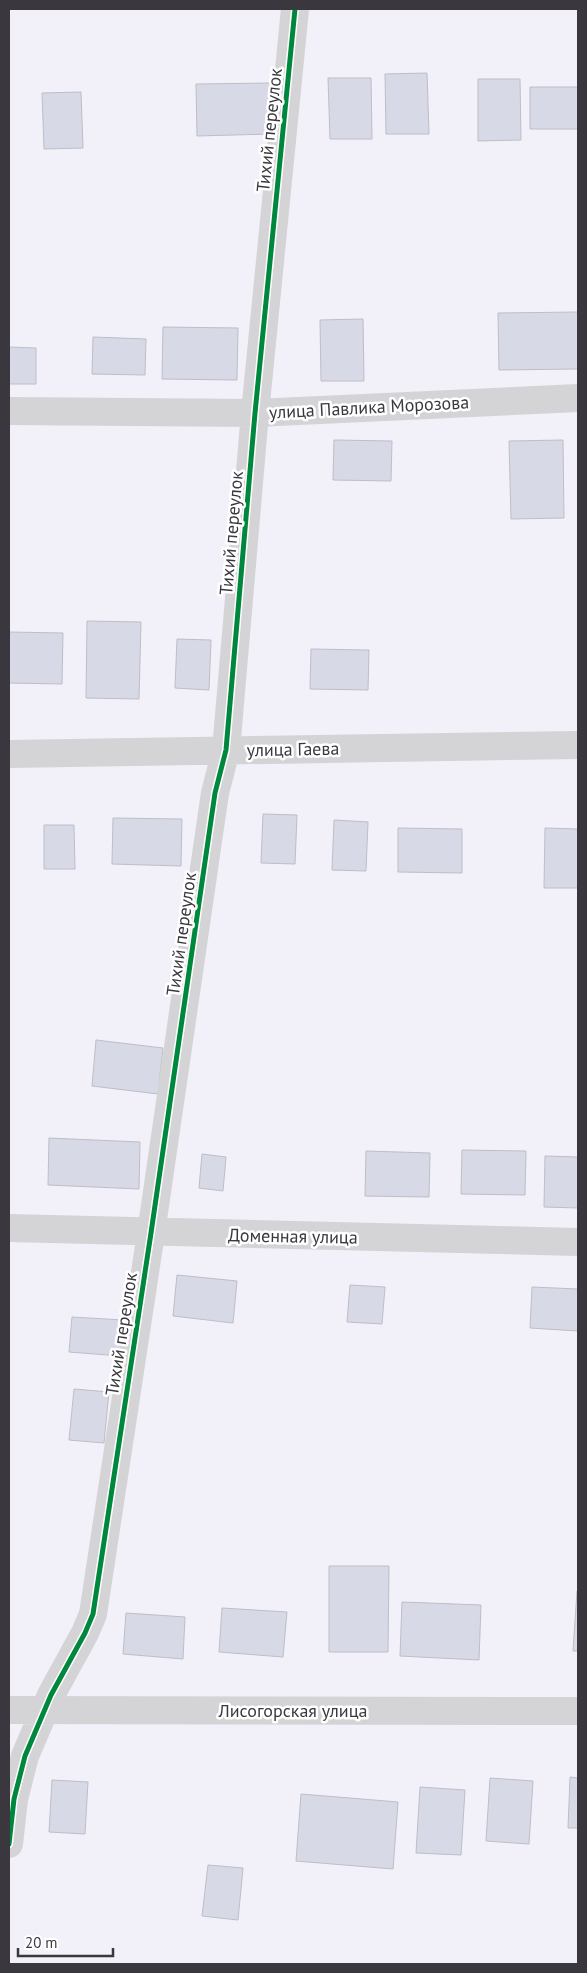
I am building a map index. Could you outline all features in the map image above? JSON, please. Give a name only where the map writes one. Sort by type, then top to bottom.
[{"type":"street","name":"Тихий переулок","points":[[9,1844],[14,1798],[25,1756],[51,1695],[85,1633],[92,1614],[151,1233],[215,793],[226,750],[255,413],[295,9]]},
{"type":"street","name":"улица Павлика Морозова","points":[[9,411],[255,413],[578,398]]},
{"type":"street","name":"улица Гаева","points":[[9,754],[578,745]]},
{"type":"street","name":"Доменная улица","points":[[9,1228],[151,1233],[578,1242]]},
{"type":"street","name":"Лисогорская улица","points":[[9,1710],[578,1711]]},
{"type":"building","points":[[427,73],[429,134],[386,134],[385,74]]},
{"type":"building","points":[[328,78],[371,78],[372,139],[330,139]]},
{"type":"building","points":[[478,79],[520,79],[521,140],[478,141]]},
{"type":"building","points":[[271,83],[272,134],[197,136],[196,84]]},
{"type":"building","points":[[530,87],[578,87],[578,129],[530,129]]},
{"type":"building","points":[[81,92],[83,148],[44,149],[42,93]]},
{"type":"building","points":[[578,312],[578,369],[499,370],[498,313]]},
{"type":"building","points":[[363,319],[364,381],[321,381],[320,320]]},
{"type":"building","points":[[163,327],[238,328],[237,380],[162,379]]},
{"type":"building","points":[[93,337],[146,339],[145,375],[92,374]]},
{"type":"building","points":[[9,347],[36,348],[36,384],[9,384]]},
{"type":"building","points":[[334,440],[392,441],[391,481],[333,480]]},
{"type":"building","points":[[563,440],[564,518],[511,519],[509,441]]},
{"type":"building","points":[[87,621],[141,622],[139,699],[86,698]]},
{"type":"building","points":[[9,632],[63,633],[62,684],[9,683]]},
{"type":"building","points":[[177,639],[211,640],[209,690],[175,688]]},
{"type":"building","points":[[311,649],[369,650],[368,690],[310,689]]},
{"type":"building","points":[[263,814],[297,815],[295,864],[261,863]]},
{"type":"building","points":[[113,818],[182,819],[181,866],[112,864]]},
{"type":"building","points":[[334,820],[368,822],[366,871],[332,870]]},
{"type":"building","points":[[44,825],[74,825],[75,869],[44,869]]},
{"type":"building","points":[[398,828],[462,829],[462,873],[398,872]]},
{"type":"building","points":[[545,828],[578,829],[578,888],[544,888]]},
{"type":"building","points":[[96,1040],[163,1048],[158,1094],[92,1086]]},
{"type":"building","points":[[49,1138],[140,1142],[139,1189],[48,1185]]},
{"type":"building","points":[[462,1150],[526,1151],[525,1195],[461,1194]]},
{"type":"building","points":[[366,1151],[430,1153],[429,1197],[365,1196]]},
{"type":"building","points":[[202,1154],[226,1157],[223,1191],[199,1188]]},
{"type":"building","points":[[545,1156],[578,1157],[578,1208],[544,1207]]},
{"type":"building","points":[[177,1275],[237,1281],[233,1323],[173,1316]]},
{"type":"building","points":[[350,1285],[385,1287],[382,1324],[347,1322]]},
{"type":"building","points":[[532,1287],[578,1289],[578,1331],[530,1328]]},
{"type":"building","points":[[72,1317],[123,1320],[120,1356],[69,1352]]},
{"type":"building","points":[[74,1389],[109,1392],[104,1443],[69,1440]]},
{"type":"building","points":[[329,1566],[389,1566],[388,1652],[329,1652]]},
{"type":"building","points":[[577,1591],[578,1651],[573,1651]]},
{"type":"building","points":[[402,1602],[481,1605],[479,1660],[400,1656]]},
{"type":"building","points":[[222,1608],[287,1612],[283,1657],[219,1652]]},
{"type":"building","points":[[126,1613],[185,1617],[183,1659],[123,1654]]},
{"type":"building","points":[[570,1777],[578,1778],[578,1828],[568,1828]]},
{"type":"building","points":[[490,1778],[533,1781],[529,1844],[486,1841]]},
{"type":"building","points":[[52,1780],[88,1782],[85,1834],[49,1832]]},
{"type":"building","points":[[420,1787],[465,1790],[461,1855],[416,1853]]},
{"type":"building","points":[[301,1794],[398,1802],[393,1869],[296,1861]]},
{"type":"building","points":[[208,1865],[243,1868],[238,1920],[202,1916]]},
{"type":"cycle path","points":[[9,1844],[14,1799],[25,1756],[51,1695],[85,1633],[93,1614],[215,793],[226,750],[255,413],[295,9]]}]
